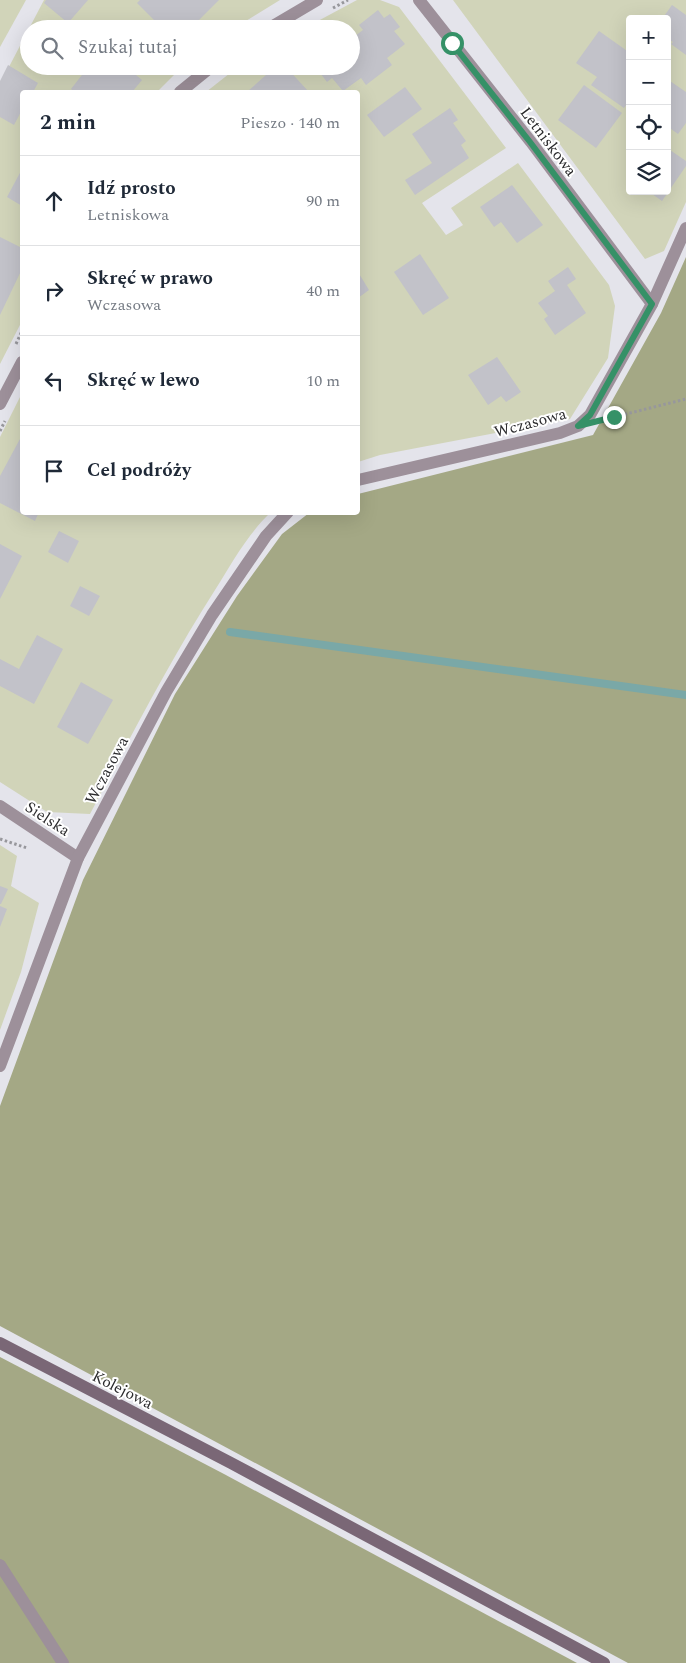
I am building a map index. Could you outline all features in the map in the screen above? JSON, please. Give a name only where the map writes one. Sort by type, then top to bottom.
[{"type":"street","points":[[283,20],[317,0]]},
{"type":"street","name":"Letniskowa","points":[[419,0],[536,150],[652,304]]},
{"type":"street","points":[[182,90],[201,75]]},
{"type":"street","name":"Wczasowa","points":[[360,480],[560,433],[578,426],[590,415],[652,304],[686,228]]},
{"type":"street","points":[[0,404],[20,366]]},
{"type":"street","name":"Wczasowa","points":[[0,1066],[78,858],[166,692],[212,615],[266,536],[285,515]]},
{"type":"street","name":"Sielska","points":[[0,806],[78,858]]},
{"type":"street","name":"Kolejowa","points":[[0,1343],[231,1463],[604,1663]]},
{"type":"street","points":[[0,1565],[64,1663]]},
{"type":"path","points":[[578,426],[686,399]]},
{"type":"path","points":[[0,839],[35,850]]},
{"type":"green space","points":[[0,0],[26,0],[0,47]]},
{"type":"green space","points":[[44,0],[280,0],[248,20],[34,20]]},
{"type":"green space","points":[[357,0],[380,0],[399,7],[506,148],[422,203],[446,235],[463,225],[451,208],[518,163],[609,285],[615,306],[608,358],[570,419],[380,455],[360,461],[360,90],[209,90],[228,75],[360,75],[360,20],[320,20]]},
{"type":"green space","points":[[453,0],[686,0],[686,202],[664,251],[645,259]]},
{"type":"green space","points":[[20,46],[20,75],[174,75],[159,90],[20,90],[20,325],[0,364],[0,84]]},
{"type":"green space","points":[[686,257],[686,1663],[628,1663],[0,1326],[0,1106],[83,880],[175,694],[237,596],[282,534],[306,515],[360,515],[360,493],[593,435],[661,313]]},
{"type":"green space","points":[[20,397],[20,515],[268,515],[240,550],[198,617],[150,700],[90,814],[47,812],[0,782],[0,437]]},
{"type":"green space","points":[[0,845],[17,856],[11,886],[39,903],[21,972],[0,1030]]},
{"type":"green space","points":[[0,1357],[224,1474],[577,1663],[0,1663]]},
{"type":"building","points":[[46,0],[88,0],[71,20],[64,20],[44,3]]},
{"type":"building","points":[[140,0],[219,0],[199,20],[154,20],[137,3]]},
{"type":"building","points":[[672,5],[686,15],[686,55],[671,44],[673,42],[671,41],[671,15],[665,15]]},
{"type":"building","points":[[378,10],[384,18],[390,14],[400,27],[394,31],[405,44],[387,58],[392,65],[366,85],[361,78],[342,90],[332,78],[327,82],[322,75],[360,75],[360,32],[363,30],[360,24]]},
{"type":"building","points":[[599,31],[626,50],[626,105],[624,108],[591,85],[597,77],[576,63]]},
{"type":"building","points":[[8,65],[20,72],[20,75],[25,75],[38,83],[34,90],[20,90],[20,114],[14,125],[0,117],[0,81]]},
{"type":"building","points":[[82,75],[136,75],[142,80],[134,90],[71,89]]},
{"type":"building","points":[[266,75],[293,75],[307,90],[249,90]]},
{"type":"building","points":[[671,82],[686,92],[686,123],[678,134],[671,129]]},
{"type":"building","points":[[584,85],[622,113],[596,148],[558,120]]},
{"type":"building","points":[[405,87],[422,109],[384,137],[367,115]]},
{"type":"building","points":[[450,108],[458,120],[453,123],[466,141],[461,145],[469,158],[415,195],[405,180],[432,163],[412,134]]},
{"type":"building","points":[[671,151],[686,161],[686,166],[671,188]]},
{"type":"building","points":[[20,173],[20,205],[7,197]]},
{"type":"building","points":[[512,185],[543,225],[517,243],[501,222],[494,227],[480,207]]},
{"type":"building","points":[[654,195],[666,195],[662,201]]},
{"type":"building","points":[[0,237],[20,247],[20,273],[0,315]]},
{"type":"building","points":[[420,254],[449,298],[423,315],[394,272]]},
{"type":"building","points":[[568,267],[576,279],[567,285],[586,313],[555,335],[544,319],[548,316],[538,303],[555,291],[548,281]]},
{"type":"building","points":[[360,275],[369,290],[360,297]]},
{"type":"building","points":[[497,357],[521,392],[506,402],[501,396],[488,405],[468,375]]},
{"type":"building","points":[[20,439],[20,513],[0,503],[0,476]]},
{"type":"building","points":[[23,515],[38,515],[35,521]]},
{"type":"building","points":[[59,531],[79,541],[68,563],[48,552]]},
{"type":"building","points":[[0,544],[22,556],[0,599]]},
{"type":"building","points":[[80,586],[100,596],[89,616],[70,606]]},
{"type":"building","points":[[37,635],[63,649],[34,704],[0,686],[0,659],[19,669]]},
{"type":"building","points":[[81,682],[113,700],[88,744],[57,727]]},
{"type":"building","points":[[0,886],[8,889],[1,904],[0,904]]},
{"type":"building","points":[[0,906],[7,909],[0,927]]},
{"type":"waterway","points":[[230,632],[686,695]]},
{"type":"route","points":[[452,43],[530,142],[652,304],[590,415],[578,426],[614,417]]}]
